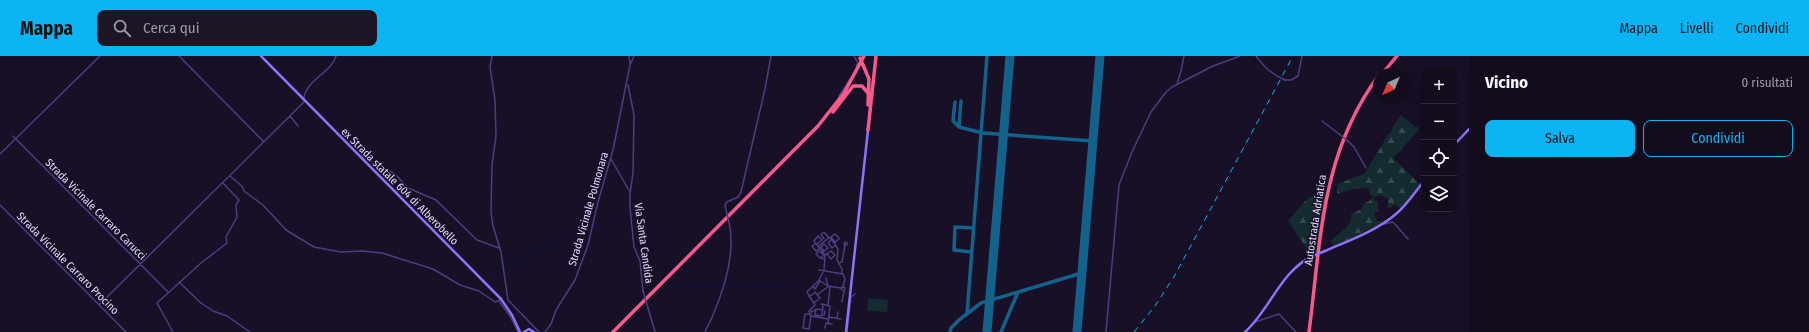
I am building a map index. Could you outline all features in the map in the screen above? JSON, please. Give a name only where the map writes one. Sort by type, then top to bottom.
[{"type":"highway","points":[[868,130],[876,56]]},
{"type":"highway","name":"Autostrada Adriatica","points":[[1385,68],[1396,56]]},
{"type":"highway","points":[[863,58],[868,76],[868,130]]},
{"type":"highway","points":[[832,112],[851,84],[863,58]]},
{"type":"highway","points":[[614,332],[818,126],[844,93],[863,58]]},
{"type":"highway","name":"Autostrada Adriatica","points":[[1310,332],[1325,204],[1332,170],[1350,122],[1364,96],[1373,84]]},
{"type":"highway","points":[[614,332],[803,144],[852,87],[856,85],[862,86],[867,90],[869,97]]},
{"type":"highway","name":"Autostrada Adriatica","points":[[1310,332],[1327,204],[1334,172],[1352,122],[1373,88]]},
{"type":"main road","name":"ex Strada statale 604 di Alberobello","points":[[261,56],[500,300],[512,315],[519,332]]},
{"type":"main road","points":[[1457,142],[1469,129]]},
{"type":"main road","points":[[847,332],[850,290],[868,130]]},
{"type":"main road","points":[[1245,332],[1255,322],[1292,271],[1302,262],[1347,242],[1380,224],[1399,211],[1421,185]]},
{"type":"main road","points":[[524,332],[527,330],[533,331]]},
{"type":"street","points":[[0,154],[100,56]]},
{"type":"street","points":[[179,56],[264,142]]},
{"type":"street","points":[[99,305],[290,116],[305,100],[305,94],[315,79],[334,61],[336,56]]},
{"type":"street","points":[[492,56],[490,67],[495,100],[496,136],[492,160],[491,212],[493,226],[499,248],[508,300],[539,332]]},
{"type":"street","points":[[628,83],[630,65],[629,56]]},
{"type":"street","points":[[630,65],[634,56]]},
{"type":"street","points":[[705,332],[724,285],[732,242],[726,205],[727,202],[738,197],[741,192],[765,89],[771,56]]},
{"type":"street","points":[[839,96],[857,65],[854,56]]},
{"type":"street","points":[[1177,84],[1184,56]]},
{"type":"street","points":[[1106,332],[1119,185],[1132,152],[1152,111],[1167,91],[1177,84],[1213,66],[1240,56]]},
{"type":"street","points":[[1256,56],[1265,68],[1285,80],[1291,80],[1298,76],[1302,56]]},
{"type":"street","name":"Via Santa Candida","points":[[628,83],[634,115],[633,173],[630,192],[634,245],[640,261],[643,292],[655,332]]},
{"type":"street","name":"Strada Vicinale Polmonara","points":[[546,332],[551,324],[555,311],[575,280],[590,238],[598,202],[611,159],[628,83]]},
{"type":"street","points":[[290,116],[298,126]]},
{"type":"street","points":[[1322,121],[1354,146],[1366,168]]},
{"type":"street","name":"Strada Vicinale Carraro Carucci","points":[[13,136],[168,292]]},
{"type":"street","points":[[360,157],[363,156],[395,174],[410,189],[436,200],[477,240],[499,248]]},
{"type":"street","points":[[611,159],[630,192]]},
{"type":"street","points":[[230,176],[238,185],[242,186],[244,191],[263,205],[287,231],[314,247],[340,252],[362,251],[380,253],[433,269],[463,286],[476,290],[495,302],[500,300]]},
{"type":"street","points":[[174,332],[157,304],[168,292],[201,263],[227,244],[226,237],[237,216],[236,205],[239,200],[222,183]]},
{"type":"street","name":"Strada Vicinale Carraro Procino","points":[[0,205],[126,332]]},
{"type":"street","points":[[1380,224],[1393,222],[1408,239]]},
{"type":"street","points":[[824,239],[821,234],[824,232],[835,243],[838,249],[837,260],[842,269],[845,280],[842,302]]},
{"type":"street","points":[[814,303],[807,292],[812,287],[815,289],[824,270],[826,255],[817,245],[814,239],[818,236],[822,240],[817,245]]},
{"type":"street","points":[[817,245],[829,238]]},
{"type":"street","points":[[832,240],[828,243],[832,248],[835,243]]},
{"type":"street","points":[[839,263],[842,262],[844,245],[846,242],[848,244]]},
{"type":"street","points":[[820,258],[825,259]]},
{"type":"street","points":[[819,270],[842,273]]},
{"type":"street","points":[[826,278],[829,286],[828,305],[830,306],[828,324]]},
{"type":"street","points":[[819,280],[829,286],[850,290]]},
{"type":"street","points":[[179,282],[201,303],[212,311],[227,316],[250,332]]},
{"type":"street","points":[[809,297],[815,292],[818,294],[829,286]]},
{"type":"street","points":[[810,310],[815,305],[814,303],[820,298],[818,294]]},
{"type":"street","points":[[847,332],[851,297],[855,294]]},
{"type":"street","points":[[824,315],[822,304],[828,305]]},
{"type":"street","points":[[816,309],[815,315],[822,316],[823,310]]},
{"type":"street","points":[[810,310],[812,312],[816,309],[829,312]]},
{"type":"street","points":[[810,310],[811,315],[809,329],[803,328],[804,314],[811,315],[828,318],[839,318]]},
{"type":"street","points":[[838,312],[838,322]]},
{"type":"street","points":[[1255,322],[1279,314],[1296,332]]},
{"type":"street","points":[[804,321],[810,322]]},
{"type":"street","points":[[825,328],[826,323],[832,324]]},
{"type":"green space","points":[[1401,115],[1415,127],[1417,126],[1419,130],[1393,158],[1421,185],[1401,209],[1395,204],[1390,208],[1386,207],[1388,205],[1388,199],[1381,195],[1374,197],[1370,194],[1368,188],[1352,189],[1337,194],[1338,184],[1365,173]]},
{"type":"green space","points":[[1324,190],[1326,192],[1318,251],[1308,254],[1307,249],[1288,221],[1307,199]]},
{"type":"green space","points":[[1374,197],[1375,201],[1378,201],[1378,212],[1375,212],[1374,216],[1377,218],[1376,221],[1381,221],[1381,223],[1334,247],[1331,241],[1348,226],[1351,214],[1362,209],[1365,202],[1368,202]]},
{"type":"green space","points":[[868,298],[888,300],[887,312],[867,310]]},
{"type":"waterway","points":[[594,227],[610,220],[614,220],[663,280]]},
{"type":"waterway","points":[[505,268],[591,228]]},
{"type":"waterway","points":[[489,284],[492,275],[503,269]]},
{"type":"waterway","points":[[666,283],[668,285],[785,285]]},
{"type":"taxiway","points":[[967,314],[987,56]]},
{"type":"taxiway","points":[[959,127],[961,101]]},
{"type":"taxiway","points":[[955,102],[953,121],[959,127],[983,133],[1093,141]]},
{"type":"taxiway","points":[[971,252],[954,250],[955,227],[973,228]]},
{"type":"taxiway","points":[[950,332],[951,328],[959,320],[981,303],[1082,273]]},
{"type":"taxiway","points":[[1001,332],[1018,292]]},
{"type":"runway","points":[[987,332],[1010,56]]},
{"type":"runway","points":[[1077,332],[1100,56]]},
{"type":"railway","points":[[1134,332],[1155,306],[1175,275],[1293,56]]}]
